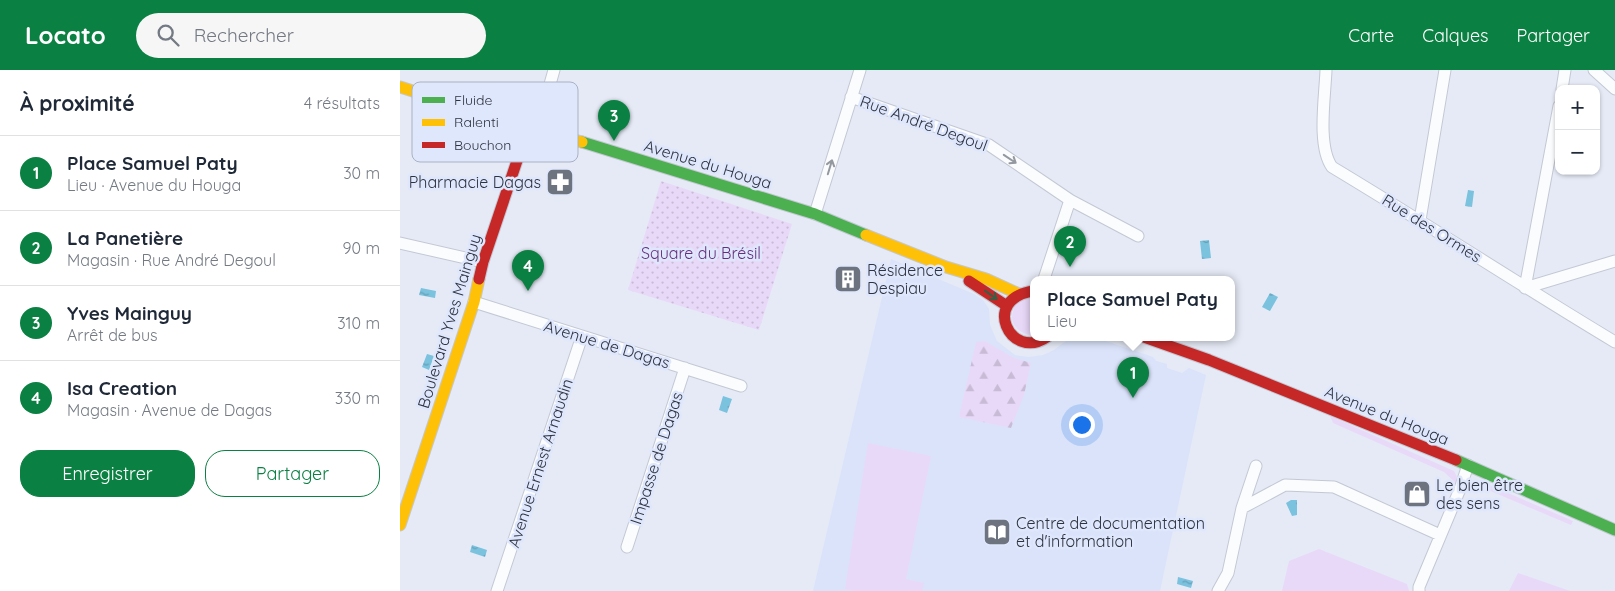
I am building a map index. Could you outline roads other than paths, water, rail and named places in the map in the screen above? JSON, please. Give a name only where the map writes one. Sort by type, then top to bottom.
[{"type":"main road","name":"Avenue du Houga","points":[[400,87],[412,91]]},
{"type":"main road","name":"Avenue du Houga","points":[[578,141],[815,214],[946,267]]},
{"type":"main road","name":"Boulevard Yves Mainguy","points":[[400,524],[474,302],[483,262],[520,162]]},
{"type":"main road","points":[[946,267],[986,279],[1019,294]]},
{"type":"main road","points":[[946,267],[1006,306]]},
{"type":"main road","points":[[1030,293],[1019,294],[1012,298],[1004,312],[1004,323],[1007,330],[1019,341],[1027,343],[1040,341]]},
{"type":"main road","name":"Avenue du Houga","points":[[1155,341],[1218,364],[1468,465],[1615,530]]},
{"type":"street","points":[[550,82],[554,70]]},
{"type":"street","points":[[815,214],[860,70]]},
{"type":"street","name":"Rue des Ormes","points":[[1326,70],[1323,140],[1327,159],[1332,167],[1615,342]]},
{"type":"street","points":[[1420,220],[1445,70]]},
{"type":"street","points":[[1563,85],[1566,70]]},
{"type":"street","points":[[1594,70],[1615,89]]},
{"type":"street","name":"Rue André Degoul","points":[[851,97],[989,145],[1070,200],[1138,236]]},
{"type":"street","points":[[1555,127],[1525,288],[1615,261]]},
{"type":"street","points":[[1045,276],[1070,200]]},
{"type":"street","points":[[400,243],[483,262]]},
{"type":"street","name":"Avenue de Dagas","points":[[474,302],[741,386]]},
{"type":"street","name":"Avenue Ernest Arnaudin","points":[[497,591],[582,336]]},
{"type":"street","name":"Impasse de Dagas","points":[[627,547],[685,368]]},
{"type":"street","points":[[1419,591],[1418,587],[1468,465]]},
{"type":"street","points":[[1218,591],[1228,573],[1242,508],[1256,466]]},
{"type":"street","points":[[1242,508],[1285,485],[1334,487],[1440,535]]},
{"type":"water","points":[[1468,190],[1474,191],[1472,207],[1465,206]]},
{"type":"water","points":[[1209,240],[1211,258],[1202,259],[1200,241]]},
{"type":"water","points":[[421,288],[436,291],[435,298],[419,295]]},
{"type":"water","points":[[1270,293],[1278,297],[1270,311],[1262,307]]},
{"type":"water","points":[[427,354],[434,356],[429,370],[422,367]]},
{"type":"water","points":[[723,396],[732,399],[727,413],[719,410]]},
{"type":"water","points":[[1291,500],[1297,500],[1297,515],[1292,516],[1286,503]]},
{"type":"water","points":[[472,545],[487,550],[485,557],[470,552]]},
{"type":"water","points":[[1178,577],[1193,581],[1191,588],[1177,584]]},
{"type":"place","name":"Yves Mainguy","points":[[614,141]]},
{"type":"place","name":"Pharmacie Dagas","points":[[560,182]]},
{"type":"place","name":"La Panetière","points":[[1070,267]]},
{"type":"place","name":"Résidence Despiau","points":[[848,279]]},
{"type":"place","name":"Isa Creation","points":[[528,291]]},
{"type":"place","name":"Place Samuel Paty","points":[[1133,398]]},
{"type":"place","name":"Le bien être des sens","points":[[1417,494]]},
{"type":"place","name":"Centre de documentation et d'information","points":[[997,532]]},
{"type":"park label","name":"Square du Brésil","points":[[701,253]]}]
